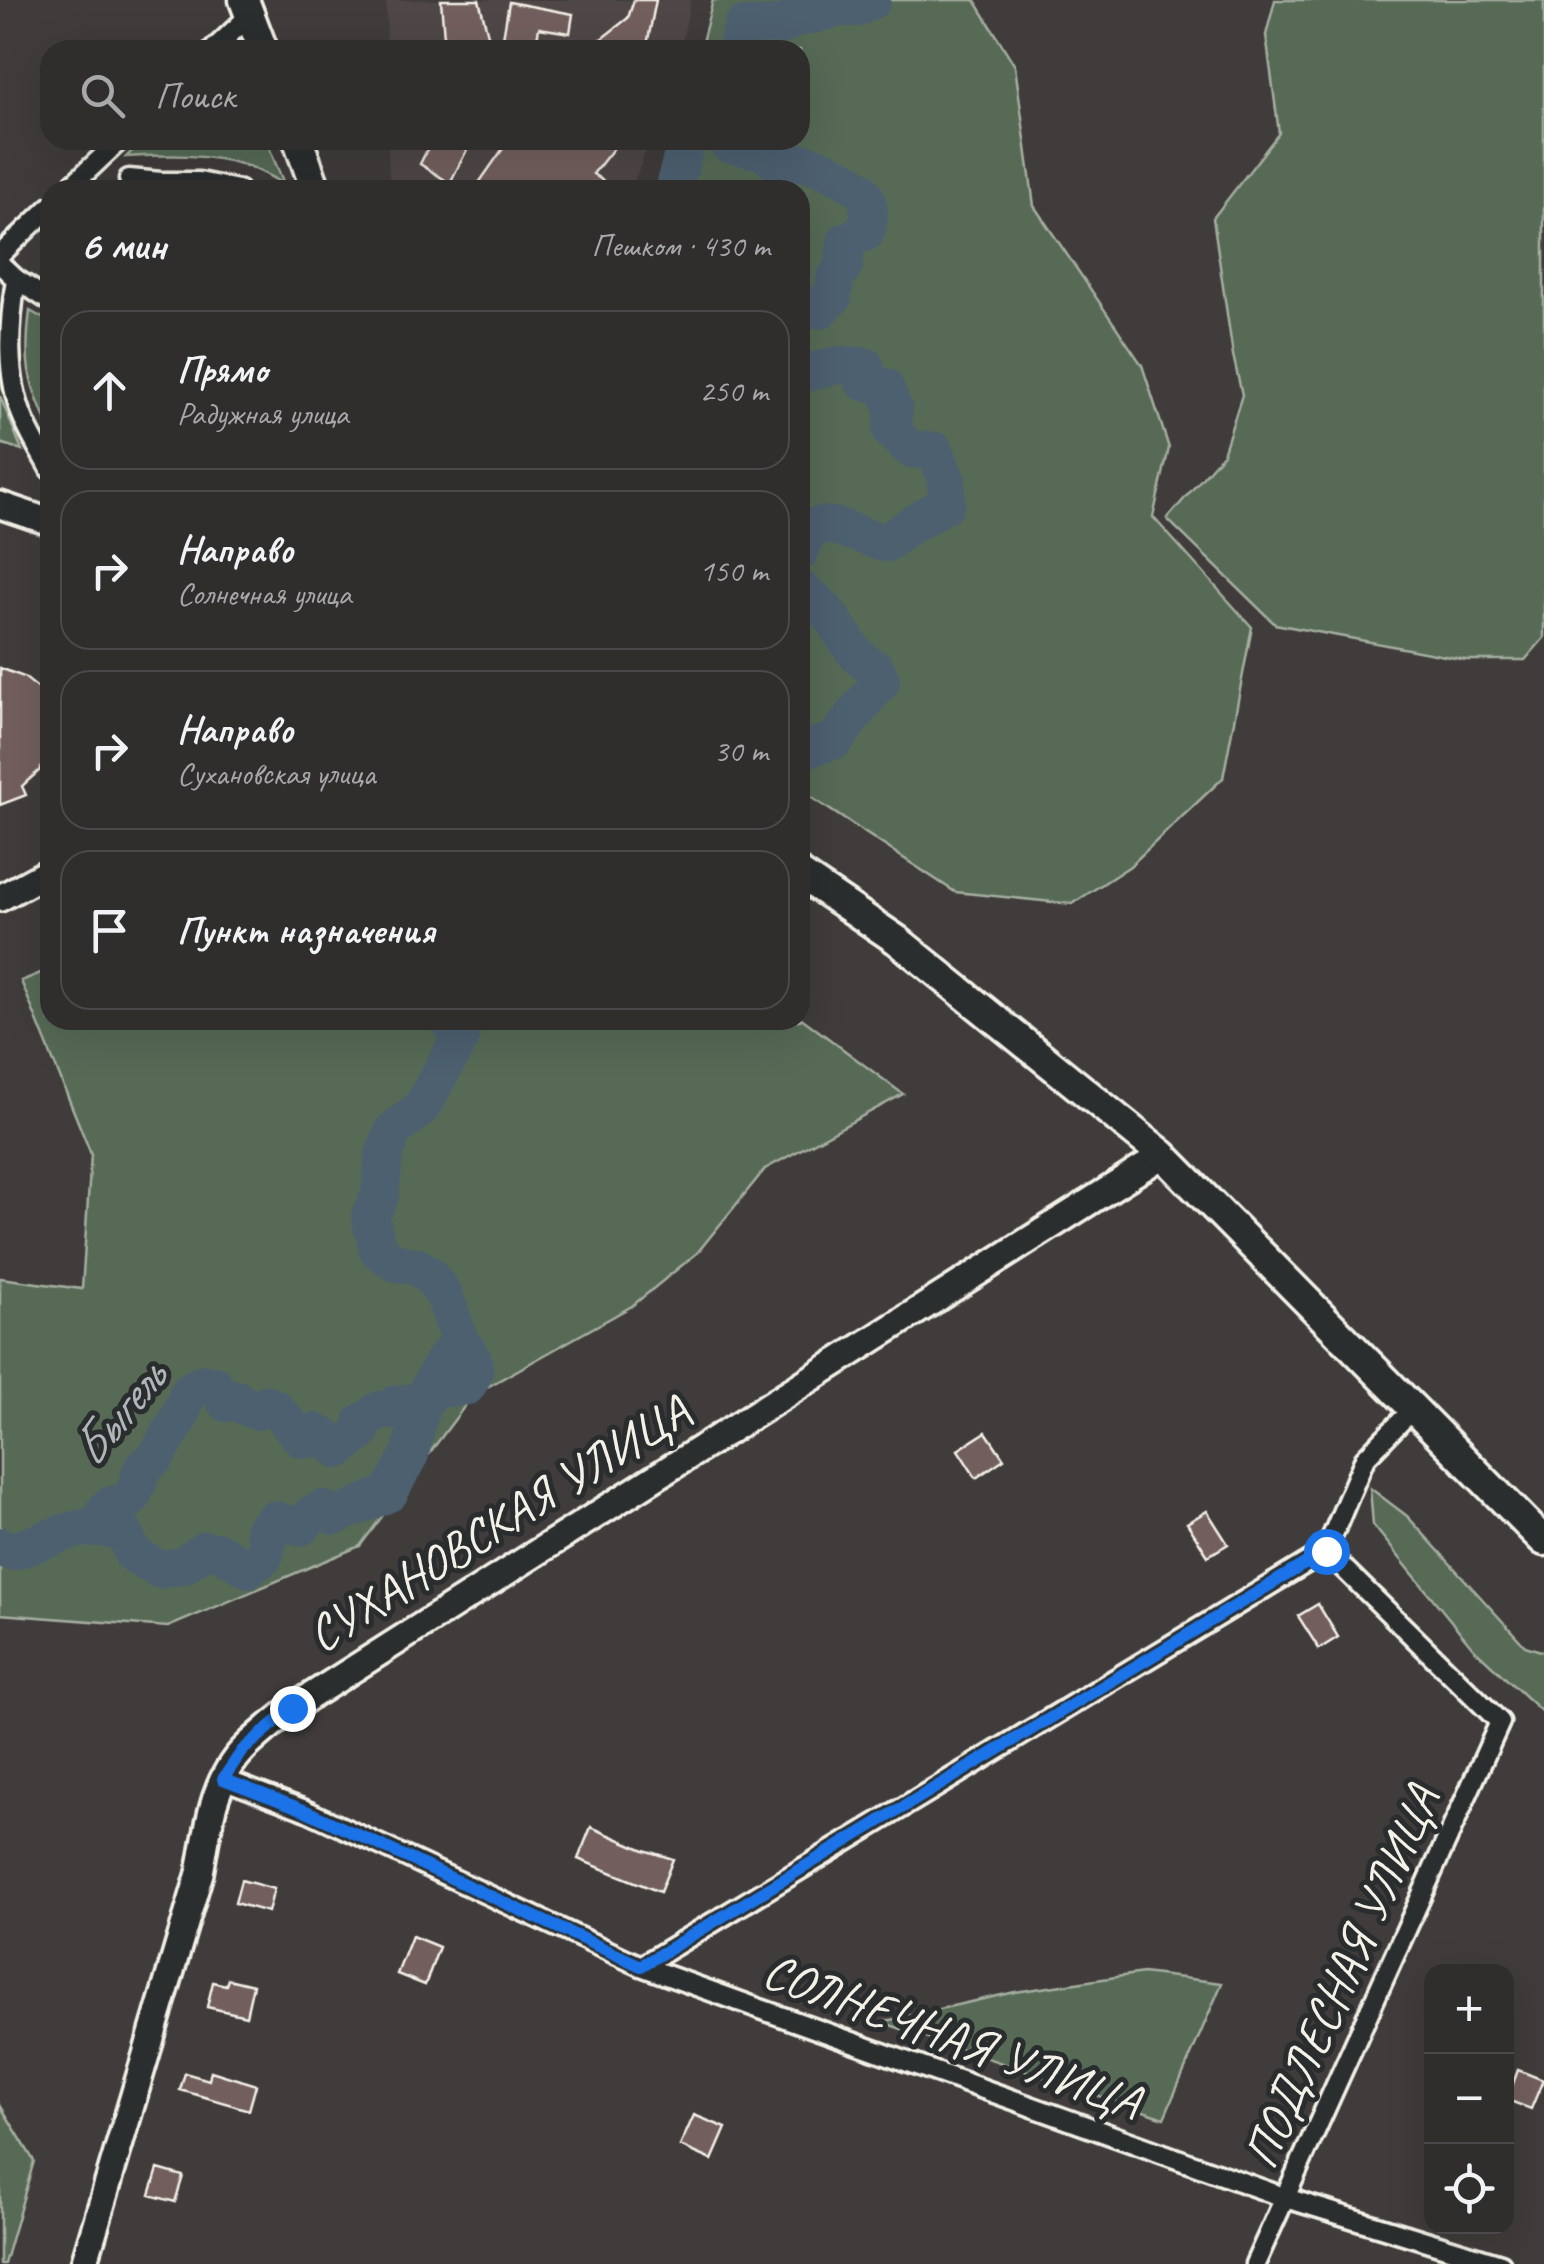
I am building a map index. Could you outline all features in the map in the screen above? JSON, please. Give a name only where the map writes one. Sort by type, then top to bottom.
[{"type":"main road","points":[[247,7],[260,40]]},
{"type":"main road","points":[[302,150],[312,180]]},
{"type":"main road","points":[[810,881],[897,940],[1162,1154],[1544,1542]]},
{"type":"street","points":[[221,40],[247,7]]},
{"type":"street","points":[[79,180],[110,150]]},
{"type":"street","points":[[104,156],[127,180]]},
{"type":"street","points":[[0,255],[40,217]]},
{"type":"street","points":[[0,264],[40,295]]},
{"type":"street","points":[[16,279],[10,352],[14,386],[24,420],[40,450]]},
{"type":"street","points":[[0,505],[40,519]]},
{"type":"street","points":[[0,898],[40,876]]},
{"type":"street","name":"СУХАНОВСКАЯ УЛИЦА","points":[[84,2264],[200,1872],[211,1811],[223,1779],[242,1751],[292,1708],[1162,1154]]},
{"type":"street","points":[[641,1966],[1326,1551],[1365,1458],[1414,1408]]},
{"type":"street","name":"ПОДЛЕСНАЯ УЛИЦА","points":[[1256,2264],[1500,1722],[1326,1551]]},
{"type":"street","name":"СОЛНЕЧНАЯ УЛИЦА","points":[[223,1779],[304,1810],[641,1966],[1286,2198],[1501,2264]]},
{"type":"shaded area","points":[[386,0],[691,0],[682,40],[387,40]]},
{"type":"shaded area","points":[[388,150],[646,150],[635,180],[389,180]]},
{"type":"green space","points":[[713,0],[975,0],[1015,66],[1034,206],[1142,365],[1169,448],[1153,517],[1252,627],[1223,778],[1130,866],[1072,904],[955,892],[810,797],[810,180],[666,180],[673,150],[810,150],[810,40],[703,40]]},
{"type":"green space","points":[[1275,0],[1544,0],[1544,638],[1525,660],[1466,660],[1275,624],[1167,519],[1223,454],[1242,395],[1213,218],[1279,133],[1266,35]]},
{"type":"green space","points":[[133,150],[270,150],[282,180],[218,159],[126,157]]},
{"type":"green space","points":[[30,311],[40,316],[40,406],[29,373]]},
{"type":"green space","points":[[0,396],[22,450],[0,443]]},
{"type":"green space","points":[[40,973],[40,1028],[21,981]]},
{"type":"green space","points":[[810,1024],[903,1094],[765,1169],[697,1253],[632,1306],[473,1395],[360,1546],[168,1627],[0,1614],[0,1278],[82,1289],[91,1154],[41,1030],[810,1030]]},
{"type":"green space","points":[[1370,1488],[1407,1516],[1525,1646],[1544,1652],[1544,1714],[1473,1648],[1373,1525]]},
{"type":"green space","points":[[1143,1973],[1222,1983],[1164,2118],[881,2022],[1015,1992]]},
{"type":"green space","points":[[0,2105],[34,2161],[4,2264],[0,2264]]},
{"type":"building","points":[[441,0],[479,0],[489,40],[444,40]]},
{"type":"building","points":[[634,0],[656,0],[648,40],[600,40],[628,18]]},
{"type":"building","points":[[509,2],[573,14],[570,33],[539,28],[537,40],[503,40]]},
{"type":"building","points":[[427,150],[467,150],[452,180],[420,164]]},
{"type":"building","points":[[502,150],[612,150],[593,174],[602,180],[481,180]]},
{"type":"building","points":[[0,668],[24,677],[40,691],[40,769],[22,786],[26,795],[0,805]]},
{"type":"building","points":[[986,1432],[1004,1459],[976,1478],[958,1450]]},
{"type":"building","points":[[1207,1511],[1228,1544],[1208,1556],[1187,1523]]},
{"type":"building","points":[[1318,1604],[1338,1637],[1319,1649],[1298,1616]]},
{"type":"building","points":[[591,1827],[673,1859],[660,1892],[578,1859]]},
{"type":"building","points":[[241,1880],[274,1889],[268,1912],[235,1903]]},
{"type":"building","points":[[412,1936],[439,1947],[425,1985],[397,1974]]},
{"type":"building","points":[[228,1979],[253,1985],[246,2016],[207,2007],[213,1982],[226,1985]]},
{"type":"building","points":[[1518,2070],[1543,2080],[1531,2109],[1514,2103]]},
{"type":"building","points":[[211,2071],[256,2085],[249,2110],[180,2090],[185,2073],[209,2080]]},
{"type":"building","points":[[694,2115],[726,2128],[712,2160],[680,2146]]},
{"type":"building","points":[[158,2169],[183,2176],[175,2202],[150,2195]]},
{"type":"waterway","name":"Быгель","points":[[739,40],[743,26],[783,25],[796,17],[857,8],[872,0]]},
{"type":"waterway","name":"Быгель","points":[[676,180],[684,150]]},
{"type":"waterway","name":"Быгель","points":[[757,150],[782,166],[798,162],[822,168],[852,183],[866,198],[866,232],[846,241],[844,265],[835,279],[833,297],[820,310],[810,306]]},
{"type":"waterway","name":"Быгель","points":[[810,372],[836,365],[865,366],[864,382],[885,387],[894,410],[892,432],[911,449],[935,451],[947,482],[946,504],[886,543],[838,527],[810,528]]},
{"type":"waterway","name":"Быгель","points":[[810,597],[824,609],[853,650],[876,669],[881,681],[835,740],[810,748]]},
{"type":"waterway","name":"Быгель","points":[[0,1546],[10,1552],[65,1532],[107,1529],[124,1532],[132,1553],[160,1570],[184,1565],[205,1550],[221,1552],[248,1569],[263,1558],[268,1543],[264,1529],[273,1520],[301,1527],[312,1514],[323,1509],[335,1516],[389,1493],[410,1454],[422,1402],[443,1361],[460,1341],[444,1295],[429,1275],[416,1266],[396,1263],[378,1250],[370,1216],[380,1196],[384,1155],[393,1131],[421,1108],[460,1038],[455,1030]]},
{"type":"waterway","name":"Быгель","points":[[106,1528],[105,1511],[132,1497],[143,1468],[156,1457],[179,1418],[189,1391],[203,1383],[213,1384],[227,1403],[237,1399],[256,1411],[266,1404],[275,1408],[302,1439],[310,1439],[315,1432],[338,1450],[380,1410],[391,1411],[396,1404],[422,1402],[436,1389],[467,1386],[474,1373],[474,1362],[460,1341]]},
{"type":"route","points":[[292,1708],[242,1751],[223,1779],[304,1810],[641,1966],[1326,1551]]}]
